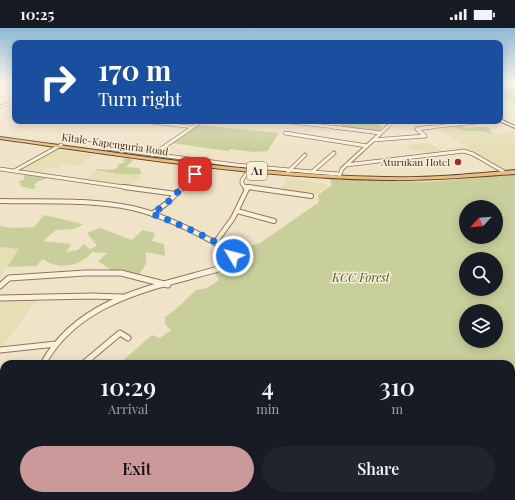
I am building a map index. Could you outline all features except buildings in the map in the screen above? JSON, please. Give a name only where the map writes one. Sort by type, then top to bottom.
[{"type":"highway","name":"Kitale-Kapenguria Road","points":[[0,138],[151,156],[204,165],[249,170],[422,179],[515,172]]},
{"type":"main road","points":[[503,121],[515,127]]},
{"type":"street","points":[[166,124],[192,127]]},
{"type":"street","points":[[151,156],[197,124]]},
{"type":"street","points":[[305,124],[381,133]]},
{"type":"street","points":[[105,148],[151,156],[287,172],[312,172],[339,175],[346,165],[391,124]]},
{"type":"street","points":[[373,140],[425,136],[417,129],[455,124]]},
{"type":"street","points":[[285,133],[367,146]]},
{"type":"street","points":[[14,171],[61,145]]},
{"type":"street","points":[[346,165],[466,151],[506,173]]},
{"type":"street","points":[[312,172],[334,153]]},
{"type":"street","points":[[287,172],[305,155]]},
{"type":"street","points":[[152,214],[159,210],[176,194],[204,165]]},
{"type":"street","points":[[0,169],[176,194]]},
{"type":"street","points":[[215,243],[237,211],[247,189],[242,180],[249,170]]},
{"type":"street","points":[[244,186],[311,196]]},
{"type":"street","points":[[0,201],[37,201],[114,206],[152,214],[179,225],[232,252],[233,256],[227,265],[207,273],[123,297],[103,306],[87,316],[64,334],[45,360]]},
{"type":"street","points":[[237,211],[274,221]]},
{"type":"street","points":[[0,286],[9,278],[85,273],[121,273],[168,285]]},
{"type":"street","points":[[0,298],[92,296],[123,297]]},
{"type":"street","points":[[88,360],[120,333],[128,338]]},
{"type":"street","points":[[0,350],[56,344]]},
{"type":"shaded area","points":[[452,126],[465,131],[480,131],[492,134],[515,132],[515,168],[506,170],[435,128]]},
{"type":"shaded area","points":[[428,143],[444,152],[427,154],[422,150],[413,151],[405,145]]},
{"type":"shaded area","points":[[56,149],[94,155],[79,166],[65,164],[58,168],[49,167],[39,173],[17,171]]},
{"type":"shaded area","points":[[96,170],[139,175],[142,177],[129,186],[85,180]]},
{"type":"shaded area","points":[[287,178],[327,185],[316,195],[281,189]]},
{"type":"shaded area","points":[[0,247],[19,249],[0,278]]},
{"type":"shaded area","points":[[37,300],[3,346],[0,346],[0,302]]},
{"type":"green space","points":[[341,124],[382,125],[379,132],[342,128]]},
{"type":"green space","points":[[197,125],[279,133],[267,151],[254,152],[231,149],[228,151],[171,143]]},
{"type":"green space","points":[[458,125],[466,128],[481,127],[492,129],[488,130],[494,134],[480,131],[465,131],[452,126]]},
{"type":"green space","points":[[128,158],[133,160],[126,167],[139,168],[142,173],[127,174],[96,170],[109,170],[117,168],[119,166],[117,165],[125,162],[122,160]]},
{"type":"green space","points":[[24,174],[50,177],[39,181],[34,185],[36,188],[33,189],[20,186],[21,183],[17,183],[24,179]]},
{"type":"green space","name":"KCC Forest","points":[[515,174],[515,360],[124,360],[152,335],[160,338],[171,330],[165,324],[165,317],[196,290],[207,288],[219,280],[215,273],[229,273],[238,263],[236,253],[247,246],[260,243],[319,202],[318,195],[332,185],[330,179],[428,182]]},
{"type":"green space","points":[[44,215],[83,224],[74,229],[56,230],[43,241],[71,244],[66,252],[78,250],[84,244],[90,249],[97,246],[87,233],[100,228],[132,240],[143,230],[155,233],[152,241],[164,244],[165,256],[146,252],[146,264],[139,275],[111,270],[98,261],[107,253],[92,252],[76,264],[62,266],[55,265],[43,259],[36,266],[7,267],[19,249],[0,247],[0,226],[13,228],[34,227]]},
{"type":"place","name":"Aturukan Hotel","points":[[458,162]]},
{"type":"route","points":[[195,174],[167,203],[152,214],[205,237],[232,252],[233,256]]}]
